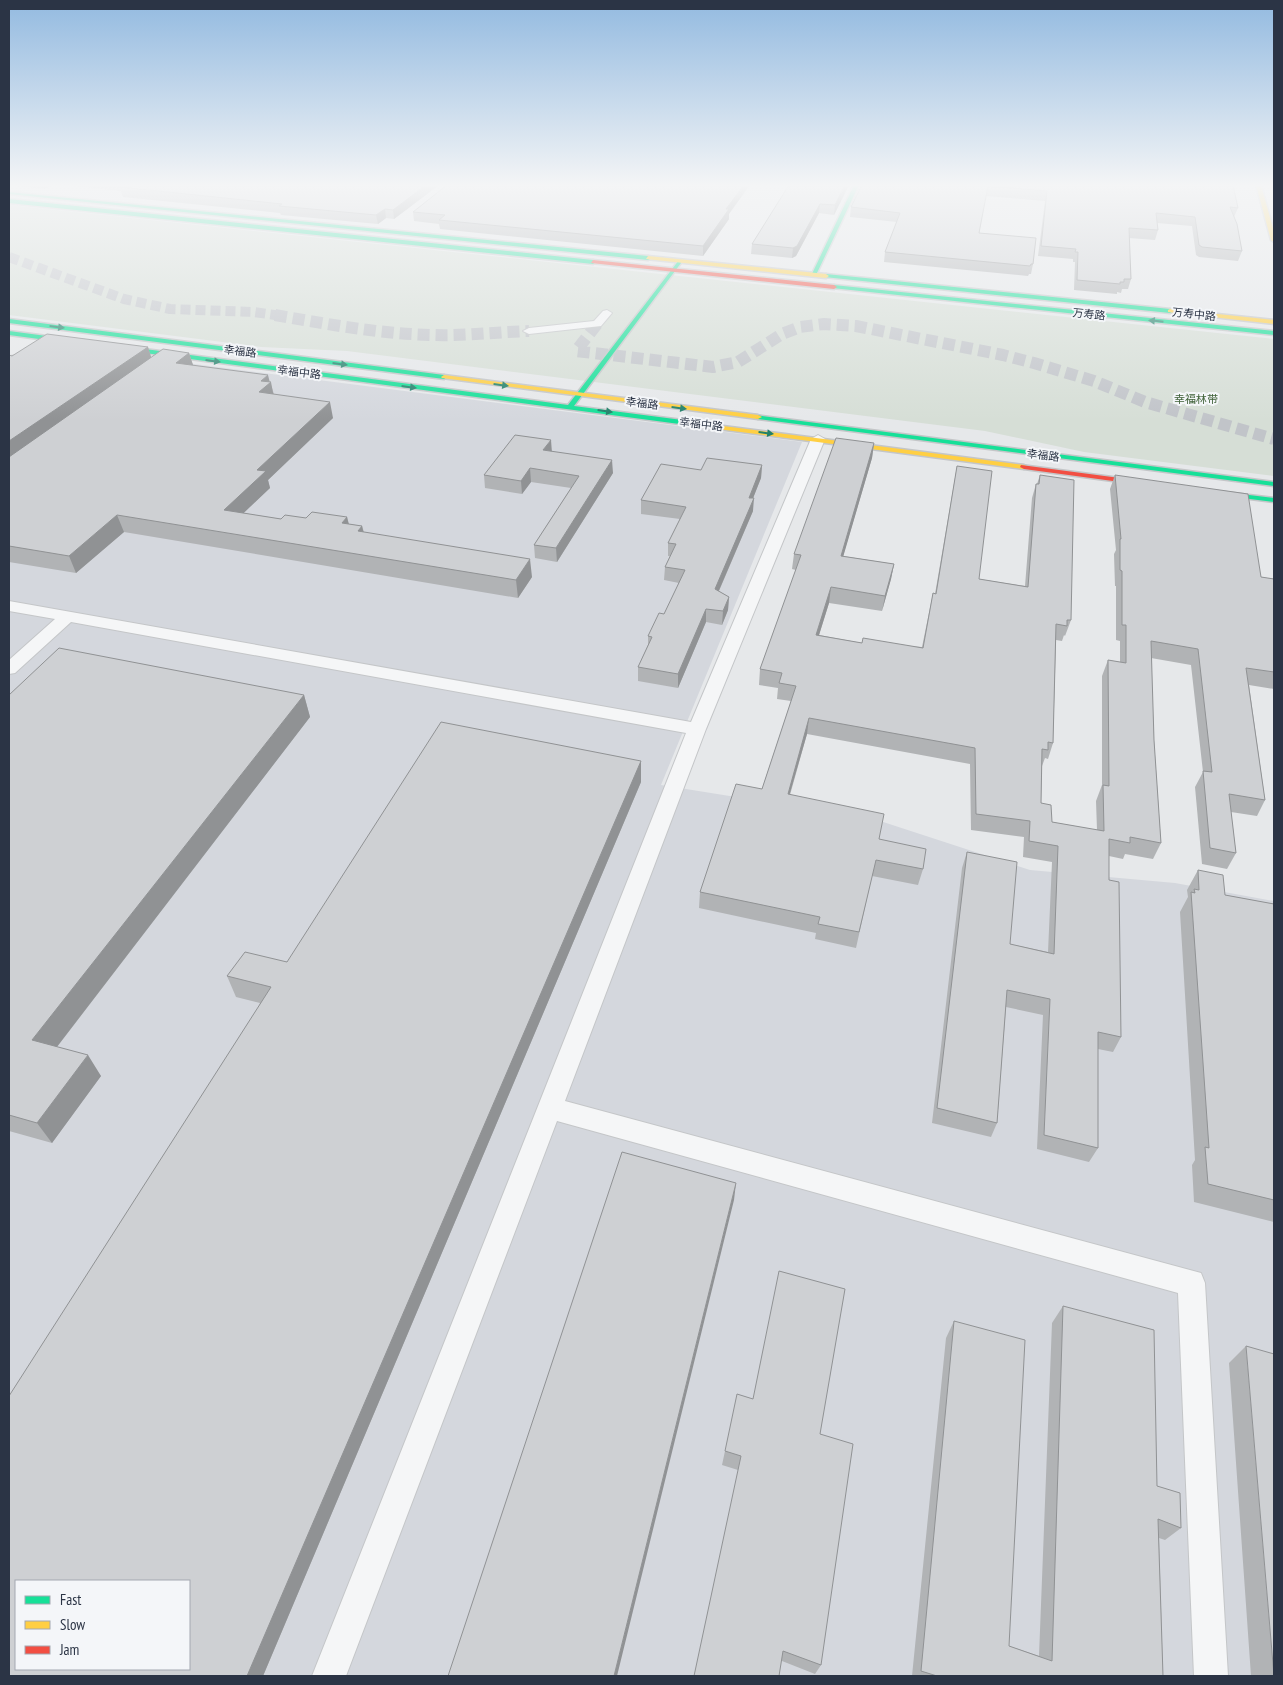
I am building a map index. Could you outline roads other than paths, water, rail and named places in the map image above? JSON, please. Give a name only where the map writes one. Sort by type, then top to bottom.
[{"type":"main road","name":"万寿路","points":[[648,264],[1274,333]]},
{"type":"main road","name":"万寿中路","points":[[661,264],[812,275],[1274,322]]},
{"type":"main road","points":[[812,275],[818,264]]},
{"type":"main road","points":[[570,407],[676,266]]},
{"type":"main road","points":[[943,288],[1097,314]]},
{"type":"main road","name":"幸福路","points":[[9,321],[1274,484]]},
{"type":"main road","name":"幸福中路","points":[[9,333],[170,356],[1165,486]]},
{"type":"main road","points":[[213,347],[382,383]]},
{"type":"main road","points":[[1195,490],[1274,500]]},
{"type":"street","points":[[529,331],[597,324],[607,313]]},
{"type":"street","points":[[154,367],[170,356]]},
{"type":"street","points":[[329,1676],[697,729],[818,440]]},
{"type":"street","points":[[9,606],[697,729]]},
{"type":"street","points":[[9,669],[68,616]]},
{"type":"street","points":[[550,1108],[1191,1283],[1211,1676]]},
{"type":"tunnel","points":[[27,264],[124,299],[170,309],[254,312],[275,315]]},
{"type":"tunnel","points":[[275,315],[282,316]]},
{"type":"tunnel","points":[[275,315],[394,333],[457,335],[529,331]]},
{"type":"tunnel","points":[[597,324],[576,351],[713,367],[738,362],[782,334],[800,327],[824,324],[856,326],[1003,355],[1034,363],[1094,381],[1145,402],[1274,439]]},
{"type":"park label","name":"幸福林带","points":[[1196,399]]}]
